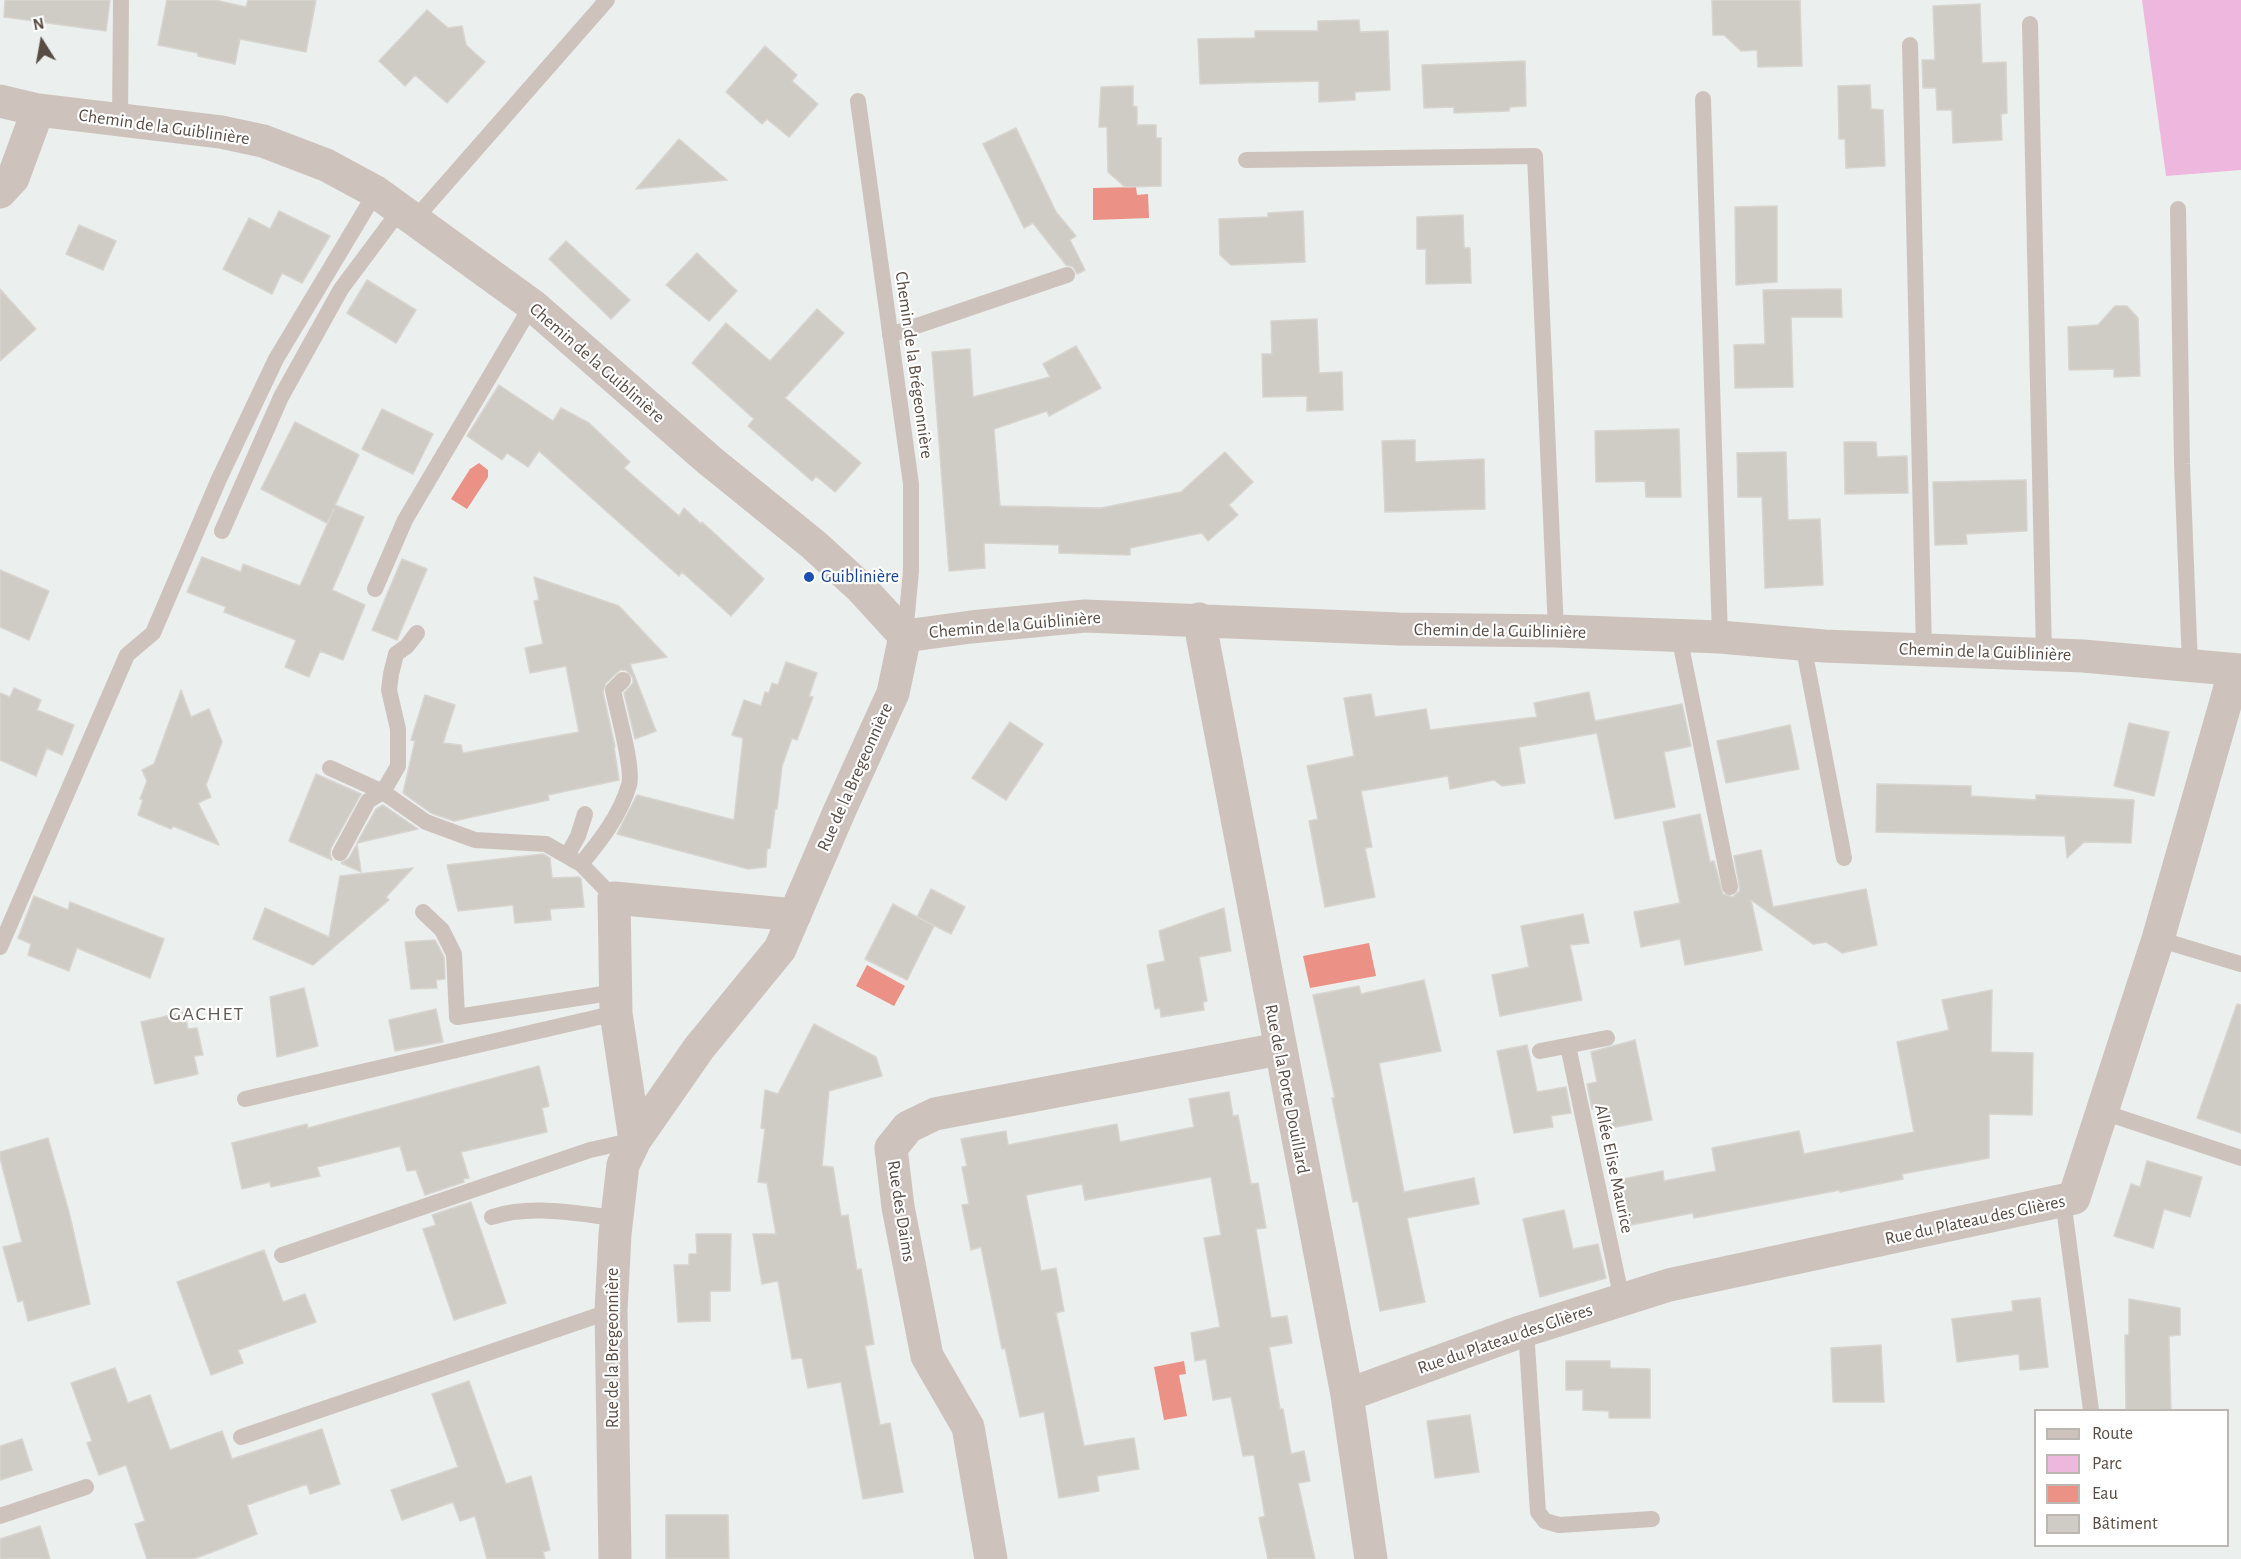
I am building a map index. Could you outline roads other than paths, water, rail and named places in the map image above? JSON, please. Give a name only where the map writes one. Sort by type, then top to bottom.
[{"type":"street","name":"Chemin de la Guiblinière","points":[[0,101],[38,110],[221,132],[263,141],[326,165],[397,207],[532,305],[709,460],[814,545],[861,588],[905,636],[1085,616],[1400,629],[1556,631],[1720,637],[1803,644],[2083,656],[2238,670]]},
{"type":"street","points":[[0,192],[13,178],[38,110]]},
{"type":"street","name":"Rue de la Porte Douillard","points":[[1199,619],[1279,1049],[1347,1395],[1371,1559]]},
{"type":"street","name":"Rue de la Bregeonnière","points":[[615,1559],[610,1311],[623,1165],[635,1140],[699,1048],[780,949],[893,693],[905,636]]},
{"type":"street","name":"Rue du Plateau des Glières","points":[[1347,1395],[1526,1330],[1669,1285],[2074,1198],[2158,939],[2238,670]]},
{"type":"street","points":[[635,1140],[616,1002],[614,898],[795,915]]},
{"type":"street","name":"Rue des Daims","points":[[991,1559],[968,1427],[927,1356],[898,1207],[891,1148],[908,1127],[935,1114],[1279,1049]]},
{"type":"lane","points":[[120,120],[121,0]]},
{"type":"lane","points":[[0,947],[127,655],[153,633],[219,479],[276,358],[397,207],[607,0]]},
{"type":"lane","points":[[2030,24],[2044,655]]},
{"type":"lane","points":[[1910,45],[1924,650]]},
{"type":"lane","points":[[1703,99],[1720,637]]},
{"type":"lane","name":"Chemin de la Brégeonnière","points":[[858,101],[910,484],[911,571],[905,636]]},
{"type":"lane","points":[[1246,160],[1535,156],[1556,631]]},
{"type":"lane","points":[[222,531],[287,387],[341,289],[397,207]]},
{"type":"lane","points":[[2178,209],[2182,464],[2190,665]]},
{"type":"lane","points":[[890,335],[1067,275]]},
{"type":"lane","points":[[375,590],[405,520],[532,305]]},
{"type":"lane","points":[[340,854],[368,801],[383,792],[398,766],[398,729],[389,690],[391,674],[396,654],[407,646],[417,633]]},
{"type":"lane","points":[[1679,636],[1731,887]]},
{"type":"lane","points":[[1803,644],[1844,858]]},
{"type":"lane","points":[[574,860],[608,831],[629,784],[629,764],[613,690],[623,680]]},
{"type":"lane","points":[[330,768],[383,792],[426,822],[475,840],[546,844],[574,860],[614,898]]},
{"type":"lane","points":[[574,860],[585,814]]},
{"type":"lane","points":[[423,912],[442,930],[454,954],[457,1017],[616,1002]]},
{"type":"lane","points":[[2158,939],[2241,964]]},
{"type":"lane","points":[[245,1099],[616,1002]]},
{"type":"lane","points":[[1540,1051],[1607,1038]]},
{"type":"lane","name":"Allée Elise Maurice","points":[[1568,1046],[1622,1300]]},
{"type":"lane","points":[[2103,1112],[2241,1158]]},
{"type":"lane","points":[[282,1255],[590,1150],[635,1140]]},
{"type":"lane","points":[[2063,1200],[2091,1409]]},
{"type":"lane","points":[[492,1217],[510,1211],[553,1212],[617,1218]]},
{"type":"lane","points":[[241,1437],[610,1311]]},
{"type":"lane","points":[[1526,1330],[1538,1512],[1545,1521],[1559,1525],[1652,1519]]},
{"type":"lane","points":[[0,1516],[86,1487]]},
{"type":"water","points":[[1136,187],[1137,195],[1148,194],[1149,218],[1093,220],[1093,188]]},
{"type":"water","points":[[479,463],[488,470],[488,477],[467,509],[451,499],[470,469]]},
{"type":"water","points":[[1369,943],[1376,976],[1310,988],[1303,956]]},
{"type":"water","points":[[867,965],[905,986],[894,1006],[856,986]]},
{"type":"water","points":[[1184,1361],[1186,1374],[1179,1375],[1187,1416],[1164,1420],[1154,1367]]},
{"type":"place","name":"Guiblinière","points":[[809,577]]},
{"type":"district","name":"GACHET","points":[[207,1014]]}]
